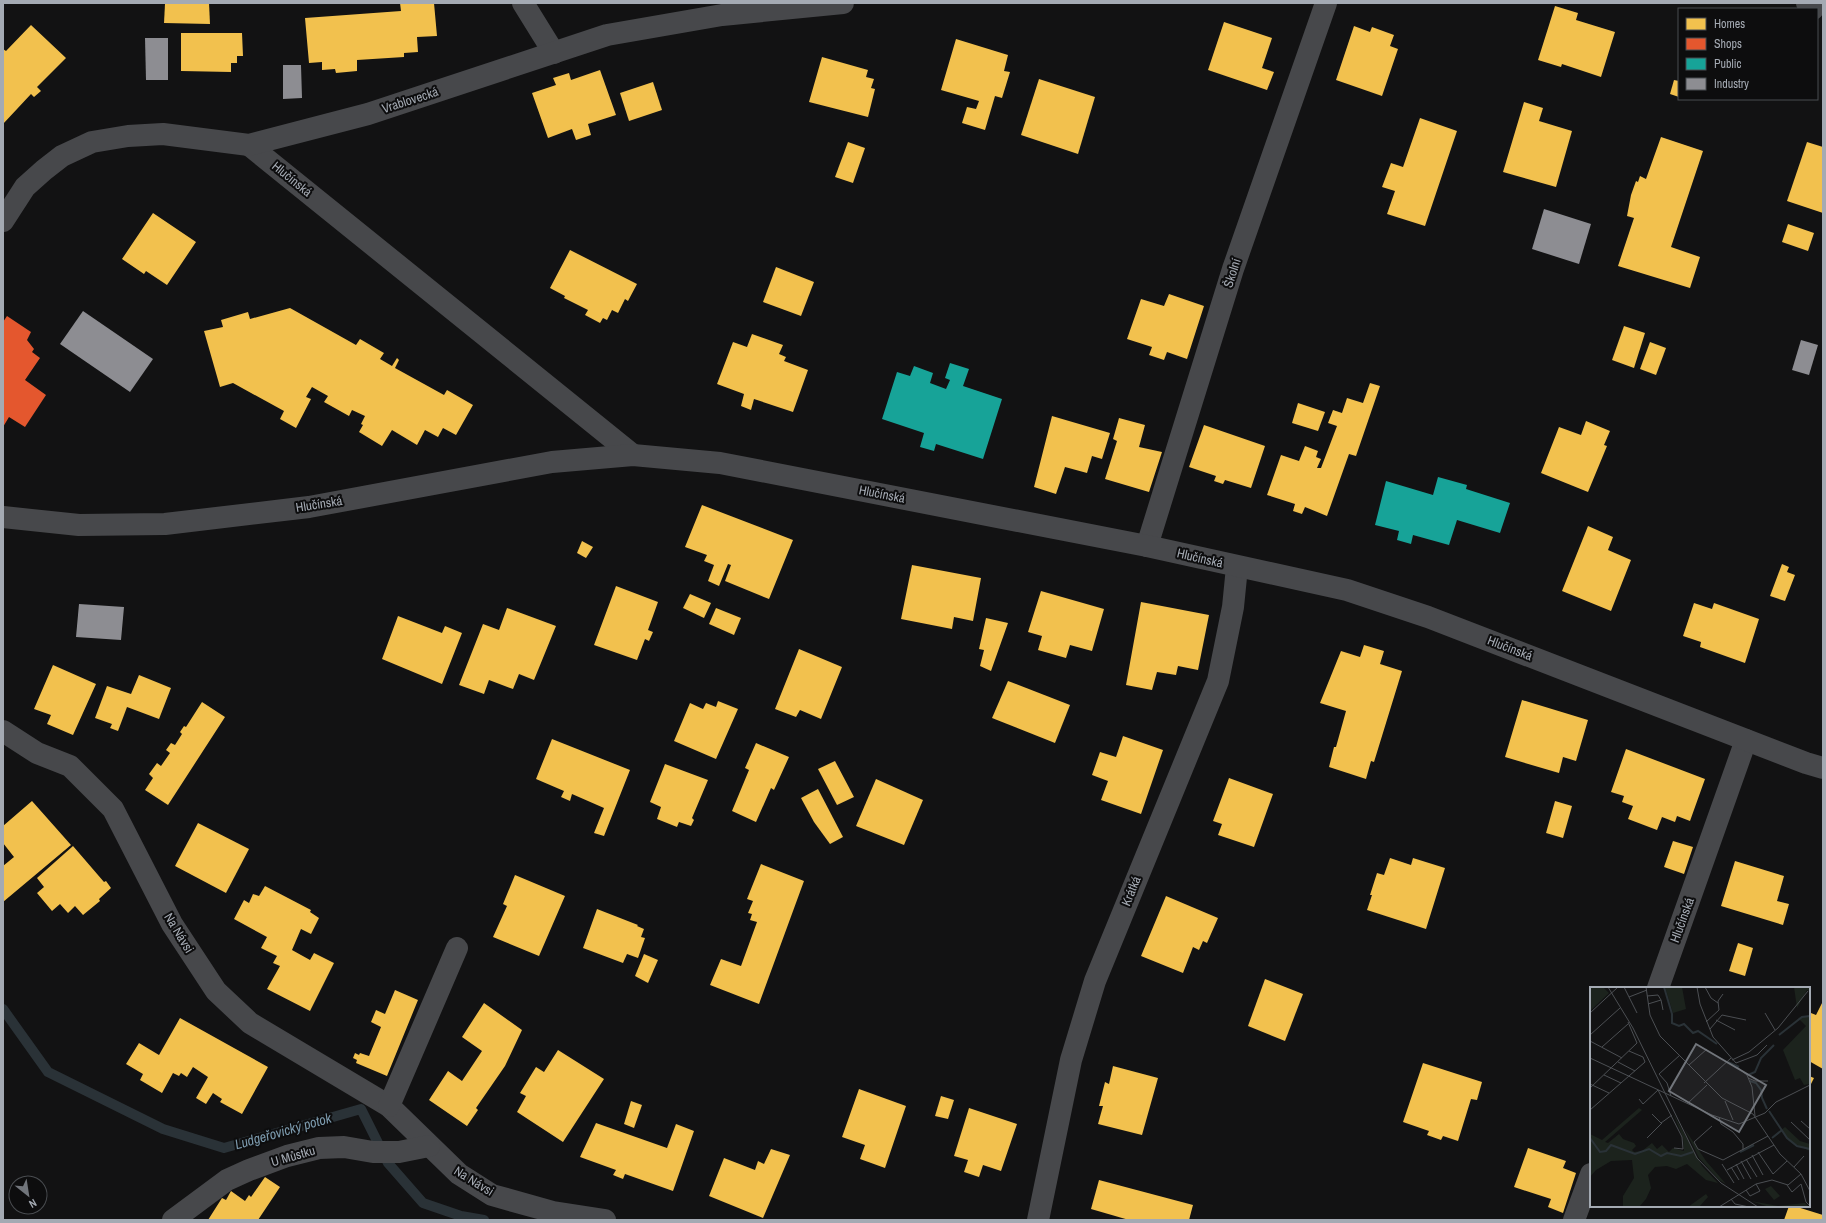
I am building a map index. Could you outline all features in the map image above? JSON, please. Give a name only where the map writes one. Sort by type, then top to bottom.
[{"type":"street","points":[[523,3],[554,53]]},
{"type":"street","name":"Vrablovecká","points":[[3,221],[25,188],[44,170],[62,156],[92,142],[128,136],[163,134],[249,144],[368,114],[607,35],[673,22],[722,15],[843,3]]},
{"type":"street","name":"Školní","points":[[1147,546],[1233,269],[1326,3]]},
{"type":"street","name":"Hlučínská","points":[[249,144],[633,456]]},
{"type":"street","name":"Hlučínská","points":[[3,517],[79,525],[165,524],[309,507],[552,462],[633,456],[720,464],[1147,546],[1347,590],[1428,617],[1806,763],[1823,768]]},
{"type":"street","name":"Krátká","points":[[1038,1220],[1071,1060],[1094,981],[1218,681],[1233,607],[1237,567]]},
{"type":"street","name":"Na Návsi","points":[[3,731],[37,753],[70,766],[113,809],[172,924],[216,991],[250,1024],[389,1106],[459,1174],[492,1194],[553,1212],[605,1220]]},
{"type":"street","name":"Hlučínská","points":[[1658,987],[1746,740]]},
{"type":"street","points":[[389,1106],[457,948]]},
{"type":"street","name":"U Můstku","points":[[172,1220],[227,1180],[287,1156],[319,1148],[344,1147],[373,1152],[399,1152],[429,1146]]},
{"type":"street","points":[[1574,1220],[1590,1177]]},
{"type":"building: Homes","points":[[209,3],[210,24],[164,23],[165,4]]},
{"type":"building: Homes","points":[[400,3],[434,3],[437,36],[417,37],[418,52],[404,53],[404,57],[357,60],[357,71],[336,73],[335,69],[322,70],[322,62],[309,63],[305,18],[401,11]]},
{"type":"building: Homes","points":[[1555,6],[1578,13],[1576,20],[1615,32],[1601,77],[1562,64],[1561,67],[1538,60]]},
{"type":"building: Homes","points":[[1224,22],[1272,38],[1262,68],[1274,72],[1267,90],[1208,70]]},
{"type":"building: Homes","points":[[31,25],[66,58],[37,87],[41,91],[34,97],[31,94],[3,124],[3,49],[6,51]]},
{"type":"building: Homes","points":[[1354,26],[1370,32],[1372,27],[1394,35],[1390,46],[1398,49],[1382,96],[1336,80]]},
{"type":"building: Homes","points":[[181,33],[242,33],[243,56],[237,56],[237,63],[231,63],[231,72],[181,71]]},
{"type":"building: Homes","points":[[956,39],[1008,55],[1004,71],[1010,72],[1002,98],[995,96],[985,130],[962,123],[967,107],[976,109],[979,101],[941,90]]},
{"type":"building: Homes","points":[[822,57],[868,70],[866,77],[874,79],[871,88],[875,89],[868,117],[809,102]]},
{"type":"building: Homes","points":[[600,70],[616,115],[588,124],[591,135],[576,140],[572,129],[548,138],[532,93],[556,85],[553,78],[569,73],[571,80]]},
{"type":"building: Homes","points":[[1039,79],[1095,97],[1078,154],[1021,135]]},
{"type":"building: Homes","points":[[1674,80],[1678,81],[1678,97],[1670,94]]},
{"type":"building: Homes","points":[[653,82],[662,110],[629,121],[620,93]]},
{"type":"building: Homes","points":[[1524,102],[1543,108],[1539,121],[1572,131],[1556,187],[1503,172]]},
{"type":"building: Homes","points":[[1420,118],[1457,131],[1425,226],[1387,214],[1395,191],[1382,187],[1391,163],[1403,167]]},
{"type":"building: Homes","points":[[1661,137],[1703,151],[1671,247],[1700,257],[1690,288],[1618,266],[1634,218],[1627,216],[1631,195],[1636,181],[1638,182],[1640,176],[1646,179]]},
{"type":"building: Homes","points":[[848,142],[865,148],[853,183],[835,177]]},
{"type":"building: Homes","points":[[1807,142],[1823,147],[1823,213],[1787,201]]},
{"type":"building: Homes","points":[[153,213],[196,242],[167,285],[146,271],[144,274],[122,259]]},
{"type":"building: Homes","points":[[1788,224],[1814,233],[1808,251],[1782,242]]},
{"type":"building: Homes","points":[[570,250],[637,284],[628,301],[625,299],[618,313],[612,310],[607,320],[603,318],[600,323],[585,315],[588,310],[564,298],[565,296],[550,288]]},
{"type":"building: Homes","points":[[776,267],[814,282],[801,316],[763,302]]},
{"type":"building: Homes","points":[[1169,294],[1204,306],[1187,359],[1167,352],[1164,360],[1149,355],[1152,347],[1127,339],[1141,299],[1164,306]]},
{"type":"building: Homes","points":[[290,308],[356,345],[360,339],[384,353],[380,359],[392,366],[397,358],[399,360],[395,368],[444,395],[447,390],[473,405],[456,435],[443,428],[438,437],[425,430],[417,445],[392,430],[382,446],[359,432],[363,425],[361,424],[365,416],[352,410],[349,416],[324,402],[328,396],[312,387],[306,397],[311,399],[296,428],[280,419],[284,411],[233,383],[220,387],[204,331],[223,327],[221,320],[248,312],[250,319]]},
{"type":"building: Homes","points":[[1624,326],[1645,333],[1634,368],[1612,360]]},
{"type":"building: Homes","points":[[752,334],[783,345],[779,354],[786,357],[784,361],[808,370],[793,412],[754,399],[751,410],[741,406],[744,394],[717,384],[733,342],[747,347]]},
{"type":"building: Homes","points":[[1650,342],[1666,348],[1656,375],[1640,369]]},
{"type":"building: Homes","points":[[1370,383],[1380,386],[1356,456],[1349,454],[1327,516],[1305,507],[1302,514],[1293,511],[1295,504],[1267,495],[1281,455],[1299,461],[1305,446],[1318,451],[1316,457],[1321,459],[1317,468],[1321,468],[1337,426],[1328,423],[1333,410],[1342,413],[1347,398],[1363,403]]},
{"type":"building: Homes","points":[[1298,403],[1325,412],[1318,431],[1292,423]]},
{"type":"building: Homes","points":[[1052,416],[1110,433],[1102,459],[1092,456],[1087,473],[1065,467],[1056,494],[1034,487]]},
{"type":"building: Homes","points":[[1119,418],[1145,425],[1139,447],[1162,452],[1149,492],[1105,479],[1117,441],[1113,439]]},
{"type":"building: Homes","points":[[1586,421],[1610,431],[1604,445],[1607,446],[1588,492],[1541,473],[1559,427],[1581,435]]},
{"type":"building: Homes","points":[[1204,425],[1265,446],[1251,488],[1225,480],[1223,484],[1214,481],[1216,476],[1189,467]]},
{"type":"building: Homes","points":[[702,505],[793,540],[769,599],[725,581],[731,565],[728,564],[719,586],[708,581],[714,565],[704,561],[707,555],[685,547]]},
{"type":"building: Homes","points":[[1588,526],[1613,537],[1608,550],[1631,560],[1611,611],[1562,591]]},
{"type":"building: Homes","points":[[582,541],[593,547],[586,558],[577,553]]},
{"type":"building: Homes","points":[[1782,564],[1789,567],[1787,572],[1795,575],[1785,601],[1770,596]]},
{"type":"building: Homes","points":[[912,565],[981,578],[973,621],[954,617],[952,629],[901,619]]},
{"type":"building: Homes","points":[[616,586],[658,602],[648,630],[653,632],[649,641],[645,639],[637,660],[594,645]]},
{"type":"building: Homes","points":[[1041,591],[1104,609],[1092,651],[1070,645],[1066,658],[1038,650],[1042,636],[1028,632]]},
{"type":"building: Homes","points":[[690,594],[711,603],[704,618],[683,608]]},
{"type":"building: Homes","points":[[1141,602],[1209,615],[1198,670],[1178,666],[1176,675],[1157,672],[1152,690],[1126,685]]},
{"type":"building: Homes","points":[[1694,603],[1712,609],[1714,603],[1759,619],[1745,663],[1700,647],[1701,642],[1683,636]]},
{"type":"building: Homes","points":[[507,608],[556,626],[534,680],[519,674],[513,689],[489,680],[484,694],[459,685],[483,624],[499,630]]},
{"type":"building: Homes","points":[[716,608],[741,618],[734,635],[709,624]]},
{"type":"building: Homes","points":[[398,616],[442,633],[445,626],[462,633],[442,684],[382,659]]},
{"type":"building: Homes","points":[[986,618],[1008,623],[991,671],[980,666],[984,650],[979,649]]},
{"type":"building: Homes","points":[[1364,645],[1384,651],[1380,664],[1402,671],[1374,762],[1371,761],[1366,779],[1329,767],[1346,711],[1320,703],[1341,651],[1360,657]]},
{"type":"building: Homes","points":[[799,649],[842,667],[821,719],[800,710],[796,717],[775,709]]},
{"type":"building: Homes","points":[[53,665],[96,684],[73,735],[47,724],[51,715],[34,709]]},
{"type":"building: Homes","points":[[139,675],[171,688],[159,719],[127,707],[118,731],[110,728],[112,724],[95,718],[107,686],[131,694]]},
{"type":"building: Homes","points":[[1008,681],[1070,705],[1055,743],[992,718]]},
{"type":"building: Homes","points":[[1522,700],[1588,720],[1576,761],[1563,757],[1559,773],[1505,757]]},
{"type":"building: Homes","points":[[718,701],[738,709],[716,759],[674,741],[690,703],[703,709],[706,703],[716,707]]},
{"type":"building: Homes","points":[[202,702],[225,717],[168,805],[145,790],[153,778],[149,774],[157,763],[161,766],[170,753],[166,750],[171,743],[175,745],[182,734],[180,732],[184,726],[186,727]]},
{"type":"building: Homes","points":[[1123,736],[1163,750],[1141,814],[1101,800],[1108,781],[1092,775],[1100,752],[1116,757]]},
{"type":"building: Homes","points":[[552,739],[630,770],[604,836],[594,833],[604,808],[572,794],[570,801],[561,797],[564,791],[536,779]]},
{"type":"building: Homes","points":[[756,743],[789,757],[774,790],[771,788],[756,822],[732,811],[749,770],[745,768]]},
{"type":"building: Homes","points":[[1626,749],[1705,779],[1690,821],[1677,816],[1675,822],[1662,817],[1657,830],[1628,819],[1633,806],[1622,802],[1624,796],[1611,792]]},
{"type":"building: Homes","points":[[835,761],[854,797],[837,805],[818,769]]},
{"type":"building: Homes","points":[[665,764],[708,780],[692,818],[694,820],[691,826],[679,822],[677,827],[657,819],[661,807],[650,802]]},
{"type":"building: Homes","points":[[1229,778],[1273,794],[1254,847],[1218,835],[1222,824],[1213,821]]},
{"type":"building: Homes","points":[[876,779],[923,800],[904,845],[856,826]]},
{"type":"building: Homes","points":[[818,789],[843,837],[830,844],[814,822],[801,798]]},
{"type":"building: Homes","points":[[32,801],[71,845],[3,902],[3,866],[14,857],[3,843],[3,826]]},
{"type":"building: Homes","points":[[1555,801],[1572,806],[1563,838],[1546,833]]},
{"type":"building: Homes","points":[[198,823],[249,849],[226,893],[175,866]]},
{"type":"building: Homes","points":[[1673,841],[1693,847],[1684,874],[1664,867]]},
{"type":"building: Homes","points":[[73,846],[111,888],[99,899],[100,901],[83,915],[75,906],[68,913],[60,904],[52,911],[37,893],[44,887],[37,878]]},
{"type":"building: Homes","points":[[1390,858],[1411,865],[1413,858],[1445,868],[1426,929],[1367,910],[1377,873],[1384,875]]},
{"type":"building: Homes","points":[[1735,861],[1784,876],[1777,901],[1789,904],[1783,925],[1721,906]]},
{"type":"building: Homes","points":[[761,864],[804,881],[759,1004],[710,985],[721,959],[741,966],[757,922],[750,920],[752,914],[748,913],[753,901],[747,899]]},
{"type":"building: Homes","points":[[515,875],[565,896],[539,956],[493,937],[507,906],[503,904]]},
{"type":"building: Homes","points":[[265,886],[311,910],[310,912],[319,918],[311,934],[301,929],[292,950],[310,960],[314,953],[334,963],[310,1011],[267,989],[280,966],[273,963],[277,956],[261,948],[267,937],[234,919],[244,900],[249,903],[253,894],[259,896]]},
{"type":"building: Homes","points":[[1166,896],[1218,918],[1207,943],[1203,941],[1199,950],[1193,947],[1183,973],[1141,956]]},
{"type":"building: Homes","points":[[597,909],[638,925],[637,926],[644,929],[641,937],[645,938],[638,958],[627,954],[623,963],[583,948]]},
{"type":"building: Homes","points":[[1738,943],[1753,948],[1745,976],[1729,971]]},
{"type":"building: Homes","points":[[644,954],[658,960],[648,983],[635,976]]},
{"type":"building: Homes","points":[[1265,979],[1303,994],[1285,1041],[1248,1026]]},
{"type":"building: Homes","points":[[395,990],[418,1000],[387,1076],[356,1063],[357,1060],[353,1058],[355,1053],[369,1056],[381,1027],[371,1022],[376,1010],[385,1014]]},
{"type":"building: Homes","points":[[1823,1001],[1823,1069],[1810,1062],[1810,1015],[1811,1013],[1816,1015]]},
{"type":"building: Homes","points":[[484,1003],[522,1030],[505,1066],[476,1108],[478,1110],[467,1126],[429,1100],[448,1071],[462,1081],[482,1051],[462,1037]]},
{"type":"building: Homes","points":[[180,1018],[268,1067],[242,1114],[220,1102],[222,1099],[213,1093],[206,1104],[196,1098],[208,1077],[193,1067],[187,1077],[181,1073],[179,1076],[173,1073],[162,1093],[140,1080],[143,1074],[126,1064],[139,1043],[159,1055]]},
{"type":"building: Homes","points":[[558,1050],[604,1079],[563,1142],[517,1112],[526,1096],[520,1093],[536,1067],[544,1072]]},
{"type":"building: Homes","points":[[1423,1063],[1482,1082],[1477,1100],[1471,1099],[1458,1141],[1443,1136],[1441,1140],[1427,1135],[1429,1131],[1403,1122]]},
{"type":"building: Homes","points":[[1113,1066],[1158,1078],[1142,1135],[1098,1124],[1103,1106],[1099,1106],[1105,1082],[1109,1084]]},
{"type":"building: Homes","points":[[1810,1076],[1814,1078],[1810,1086]]},
{"type":"building: Homes","points":[[859,1089],[906,1106],[885,1168],[860,1159],[865,1145],[842,1137]]},
{"type":"building: Homes","points":[[941,1096],[954,1100],[948,1119],[935,1116]]},
{"type":"building: Homes","points":[[631,1101],[642,1105],[634,1128],[624,1124]]},
{"type":"building: Homes","points":[[969,1108],[1017,1124],[1001,1171],[983,1165],[979,1177],[964,1172],[968,1160],[954,1156]]},
{"type":"building: Homes","points":[[596,1123],[667,1148],[676,1124],[694,1131],[673,1191],[625,1174],[623,1179],[613,1175],[616,1170],[580,1157]]},
{"type":"building: Homes","points":[[1528,1148],[1566,1161],[1563,1168],[1576,1173],[1563,1213],[1548,1207],[1551,1199],[1514,1187]]},
{"type":"building: Homes","points":[[771,1149],[790,1155],[763,1218],[709,1196],[724,1158],[755,1170],[758,1161],[764,1164]]},
{"type":"building: Homes","points":[[265,1177],[280,1187],[258,1220],[208,1220],[222,1198],[226,1200],[231,1191],[245,1201],[249,1195],[251,1197]]},
{"type":"building: Homes","points":[[1099,1180],[1193,1205],[1189,1220],[1129,1220],[1091,1209]]},
{"type":"building: Homes","points":[[1789,1207],[1797,1207],[1823,1215],[1823,1220],[1784,1220]]},
{"type":"building: Shops","points":[[7,316],[31,332],[27,340],[34,349],[32,352],[40,358],[25,380],[46,395],[25,427],[9,417],[3,427],[3,322]]},
{"type":"building: Public","points":[[950,363],[969,369],[963,386],[1002,399],[983,459],[936,444],[934,451],[920,447],[924,433],[882,419],[897,372],[910,376],[914,366],[933,373],[930,383],[946,389],[950,380],[945,378]]},
{"type":"building: Public","points":[[1438,477],[1467,485],[1466,489],[1510,503],[1500,533],[1457,520],[1449,545],[1413,535],[1411,544],[1397,540],[1399,531],[1375,525],[1386,481],[1433,495]]},
{"type":"building: Industry","points":[[145,38],[168,38],[168,80],[146,80]]},
{"type":"building: Industry","points":[[283,65],[301,65],[302,98],[283,99]]},
{"type":"building: Industry","points":[[1544,209],[1591,224],[1579,264],[1532,249]]},
{"type":"building: Industry","points":[[83,311],[153,359],[130,392],[60,344]]},
{"type":"building: Industry","points":[[1801,340],[1818,345],[1809,375],[1792,370]]},
{"type":"building: Industry","points":[[79,604],[124,607],[121,640],[76,637]]},
{"type":"waterway","name":"Ludgeřovický potok","points":[[3,1009],[48,1072],[163,1129],[224,1148],[361,1109],[388,1163],[423,1203],[461,1216],[484,1220]]}]
